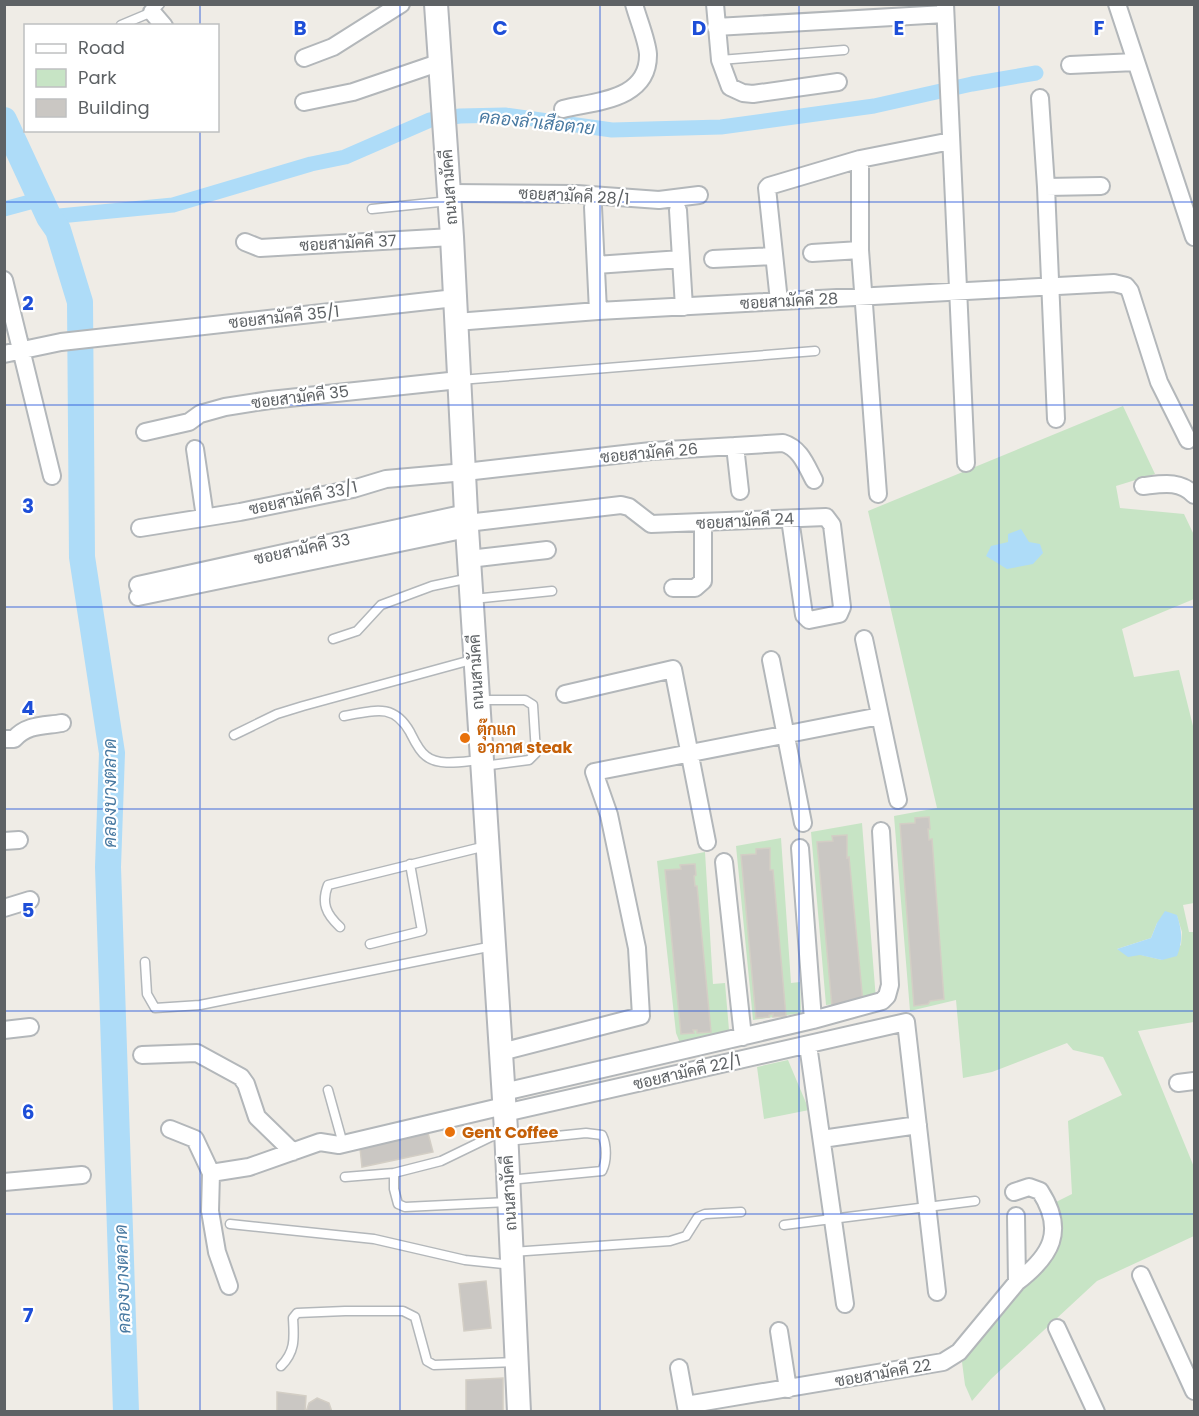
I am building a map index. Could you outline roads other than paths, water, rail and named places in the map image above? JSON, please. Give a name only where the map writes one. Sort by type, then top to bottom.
[{"type":"main road","name":"ถนนสามัคคี","points":[[436,4],[450,197],[486,846],[505,1117],[519,1412]]},
{"type":"street","points":[[304,58],[333,47],[401,4]]},
{"type":"street","points":[[562,109],[618,96],[637,87],[645,76],[648,54],[634,4]]},
{"type":"street","points":[[715,4],[720,60],[730,87],[742,93],[753,94],[837,82]]},
{"type":"street","points":[[1117,4],[1136,62],[1188,192],[1194,237]]},
{"type":"street","points":[[156,8],[163,24]]},
{"type":"street","points":[[716,27],[945,9],[966,463]]},
{"type":"street","points":[[304,102],[353,92],[441,62]]},
{"type":"street","points":[[1070,65],[1136,62]]},
{"type":"street","points":[[1040,98],[1056,419]]},
{"type":"street","points":[[779,301],[767,188],[769,186],[860,159],[951,141]]},
{"type":"street","points":[[860,159],[860,250],[878,494]]},
{"type":"street","points":[[1046,187],[1101,186]]},
{"type":"street","name":"ซอยสามัคคี 28/1","points":[[450,197],[577,194],[659,200],[699,195]]},
{"type":"street","points":[[593,207],[598,311]]},
{"type":"street","points":[[678,210],[684,307]]},
{"type":"street","name":"ซอยสามัคคี 37","points":[[245,242],[260,248],[452,237]]},
{"type":"street","points":[[812,253],[860,250]]},
{"type":"street","points":[[713,259],[774,256]]},
{"type":"street","points":[[596,265],[681,259]]},
{"type":"street","points":[[4,280],[52,476]]},
{"type":"street","name":"ซอยสามัคคี 28","points":[[456,322],[598,311],[1122,284],[1130,291],[1159,382],[1188,440]]},
{"type":"street","name":"ซอยสามัคคี 35/1","points":[[4,354],[61,342],[455,298]]},
{"type":"street","name":"ซอยสามัคคี 35","points":[[145,432],[189,422],[200,414],[225,407],[459,380]]},
{"type":"street","name":"ซอยสามัคคี 26","points":[[465,472],[651,452],[783,443],[795,449],[814,480]]},
{"type":"street","points":[[735,446],[740,491]]},
{"type":"street","points":[[195,449],[205,517]]},
{"type":"street","name":"ซอยสามัคคี 33/1","points":[[140,528],[353,489],[386,479],[465,472]]},
{"type":"street","points":[[1143,486],[1169,483],[1181,486],[1194,495]]},
{"type":"street","name":"ซอยสามัคคี 24","points":[[138,591],[467,522],[621,505],[629,507],[651,524],[826,517],[830,520],[833,531],[842,607],[839,614],[809,620],[804,615],[790,519]]},
{"type":"street","points":[[673,588],[695,588],[703,581],[703,523]]},
{"type":"street","points":[[471,579],[547,550]]},
{"type":"street","points":[[864,639],[898,800]]},
{"type":"street","points":[[771,660],[802,823]]},
{"type":"street","points":[[565,694],[673,669],[707,842]]},
{"type":"street","points":[[501,1052],[641,1016],[637,948],[609,815],[594,772],[880,716]]},
{"type":"street","points":[[4,739],[15,739],[21,731],[30,728],[62,723]]},
{"type":"street","points":[[211,1173],[249,1167],[320,1142],[343,1144],[505,1117],[743,1037],[882,1001],[887,996],[890,985],[881,831]]},
{"type":"street","points":[[800,848],[813,1020]]},
{"type":"street","points":[[724,862],[743,1037]]},
{"type":"street","points":[[4,908],[30,900]]},
{"type":"street","name":"ซอยสามัคคี 22/1","points":[[505,1117],[906,1022],[918,1125]]},
{"type":"street","points":[[4,1030],[30,1027]]},
{"type":"street","points":[[808,1045],[844,1304]]},
{"type":"street","points":[[142,1055],[197,1053],[241,1077],[257,1117],[293,1152]]},
{"type":"street","points":[[822,1139],[918,1125],[937,1292]]},
{"type":"street","points":[[170,1129],[195,1138],[211,1173],[210,1211],[217,1252],[229,1286]]},
{"type":"street","points":[[4,1182],[82,1175]]},
{"type":"street","name":"ซอยสามัคคี 22","points":[[679,1368],[686,1408],[942,1362],[959,1352],[1017,1282],[1044,1258],[1050,1249],[1054,1232],[1051,1211],[1040,1191],[1029,1187],[1014,1192]]},
{"type":"street","points":[[1016,1216],[1017,1282]]},
{"type":"street","points":[[1141,1275],[1194,1391]]},
{"type":"street","points":[[1057,1328],[1095,1412]]},
{"type":"street","points":[[779,1331],[788,1389]]},
{"type":"lane","points":[[123,24],[156,8]]},
{"type":"lane","points":[[720,60],[844,50]]},
{"type":"lane","points":[[372,209],[450,197]]},
{"type":"lane","points":[[459,380],[815,351]]},
{"type":"lane","points":[[333,639],[357,630],[381,605],[432,586],[471,579],[552,591]]},
{"type":"lane","points":[[234,735],[277,714],[475,659]]},
{"type":"lane","points":[[344,716],[379,710],[391,712],[404,721],[425,756],[437,762],[482,763],[529,760],[536,753],[534,705],[525,700],[478,700]]},
{"type":"lane","points":[[340,927],[328,916],[325,902],[328,885],[486,846]]},
{"type":"lane","points":[[370,944],[422,931],[410,864]]},
{"type":"lane","points":[[145,962],[147,994],[155,1008],[200,1005],[493,946]]},
{"type":"lane","points":[[328,1090],[343,1144]]},
{"type":"lane","points":[[345,1177],[394,1173],[441,1161],[505,1117],[602,1134],[605,1140],[606,1164],[602,1171],[509,1191],[401,1207],[394,1189],[394,1173]]},
{"type":"lane","points":[[784,1225],[975,1201]]},
{"type":"lane","points":[[230,1224],[374,1239],[465,1260],[512,1258],[670,1241],[686,1236],[698,1217],[705,1214],[741,1212]]},
{"type":"lane","points":[[281,1366],[291,1356],[294,1336],[293,1318],[297,1313],[345,1311],[403,1311],[415,1317],[427,1361],[434,1365],[518,1362]]},
{"type":"water","points":[[1021,529],[1029,542],[1040,544],[1043,553],[1033,564],[1007,569],[986,556],[991,546],[1008,542],[1008,534]]},
{"type":"water","points":[[1165,911],[1177,915],[1179,921],[1181,941],[1177,956],[1162,960],[1140,955],[1128,957],[1117,949],[1151,938]]},
{"type":"waterway","name":"คลองลำเสือตาย","points":[[49,217],[173,205],[311,164],[345,157],[430,120],[460,116],[505,115],[612,130],[721,127],[874,106],[972,84],[1036,73]]},
{"type":"waterway","name":"คลองบางตลาด","points":[[4,120],[49,217],[58,230],[80,302],[82,557],[112,753],[108,867],[126,1412]]},
{"type":"waterway","points":[[4,209],[41,199]]},
{"type":"place","name":"ตุ๊กแก อวกาศ steak","points":[[465,738]]},
{"type":"place","name":"Gent Coffee","points":[[450,1132]]}]
